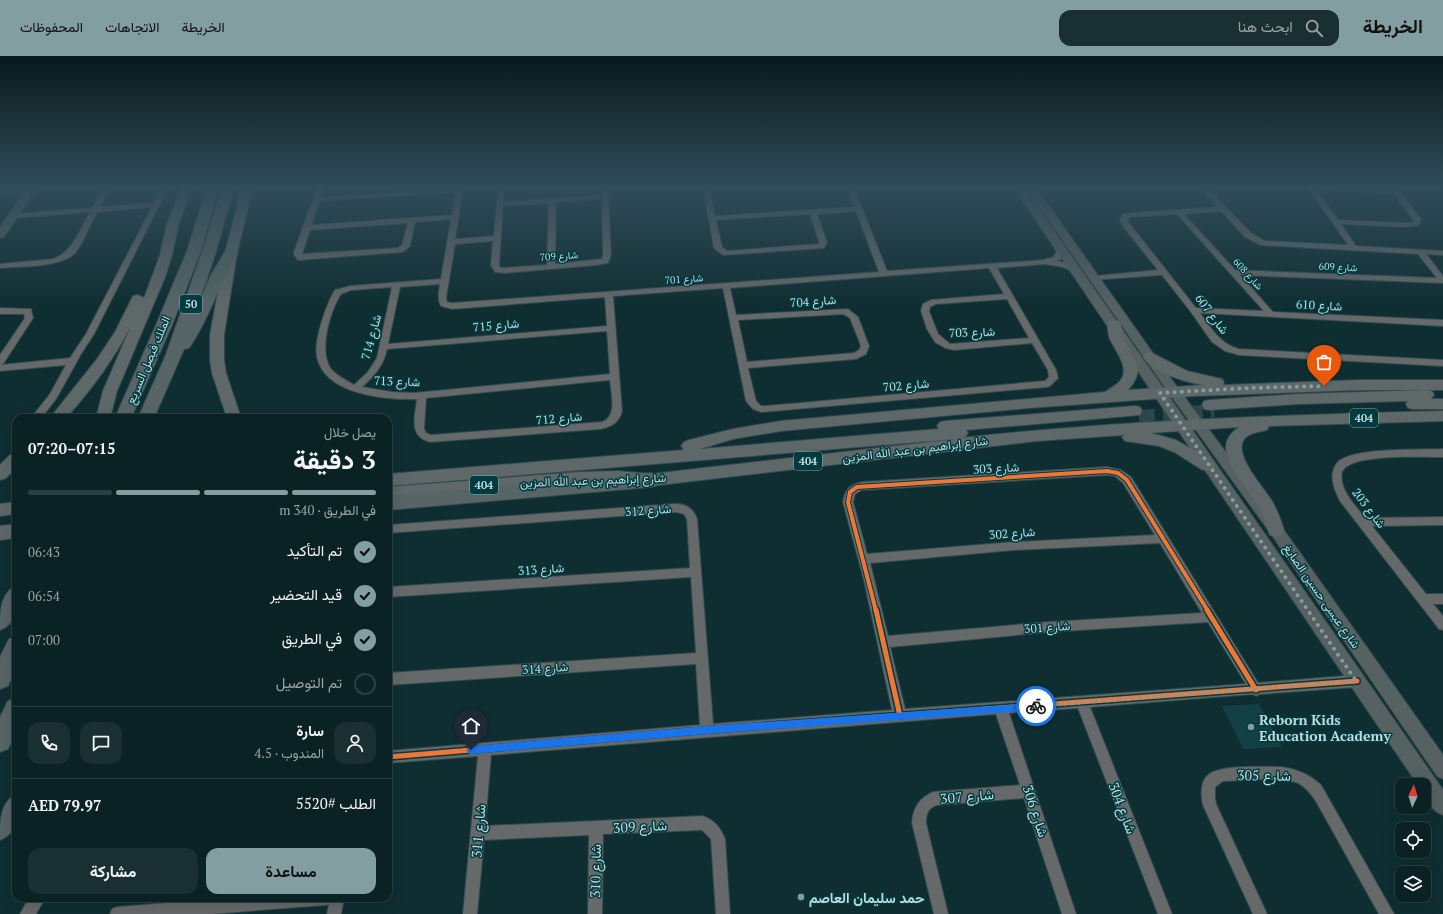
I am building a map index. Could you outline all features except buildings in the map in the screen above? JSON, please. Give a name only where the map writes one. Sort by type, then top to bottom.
[{"type":"highway","name":"الملك فيصل السريع","points":[[125,414],[164,325],[194,251],[201,228]]},
{"type":"highway","name":"الملك فيصل السريع","points":[[148,414],[173,357],[216,228]]},
{"type":"highway","points":[[173,357],[200,320],[223,265],[231,253]]},
{"type":"highway","points":[[392,503],[651,480]]},
{"type":"highway","points":[[0,622],[12,602]]},
{"type":"highway","points":[[0,679],[12,654]]},
{"type":"highway","points":[[0,741],[12,716]]},
{"type":"highway","points":[[0,828],[12,812]]},
{"type":"main road","points":[[233,414],[219,373],[216,347],[218,321],[231,253],[238,228]]},
{"type":"main road","points":[[104,414],[106,400],[162,269],[171,230]]},
{"type":"main road","points":[[60,414],[95,372],[116,342],[129,318],[161,247],[171,230]]},
{"type":"main road","points":[[1108,397],[1125,385],[1131,374],[1129,360],[1116,340],[1114,324]]},
{"type":"main road","points":[[1150,357],[1177,374],[1202,381],[1292,380],[1324,386]]},
{"type":"main road","name":"شارع إبراهيم بن عبد الله المزين","points":[[392,480],[688,451],[733,434],[781,426],[1175,392],[1324,386],[1443,385]]},
{"type":"main road","name":"404","points":[[1443,395],[1320,398],[1212,408],[1443,404]]},
{"type":"main road","name":"شارع إبراهيم بن عبد الله المزين","points":[[392,474],[1137,414]]},
{"type":"main road","name":"شارع إبراهيم بن عبد الله المزين","points":[[392,493],[579,478],[618,477],[651,480],[1037,435],[1198,424],[1443,416]]},
{"type":"main road","points":[[1276,530],[1264,504],[1236,461],[1232,446],[1237,437],[1244,431],[1257,426],[1274,424],[1284,420]]},
{"type":"main road","points":[[1037,435],[1051,439],[1073,442],[1128,437],[1151,438],[1173,444],[1208,464]]},
{"type":"main road","points":[[579,478],[688,451]]},
{"type":"main road","points":[[0,474],[12,463]]},
{"type":"main road","points":[[0,533],[12,532]]},
{"type":"street","points":[[0,266],[54,261],[63,258],[72,251],[84,228]]},
{"type":"street","points":[[39,414],[58,392],[73,361],[87,339],[123,272],[145,228]]},
{"type":"street","points":[[307,228],[297,254],[299,257],[304,258],[400,250],[406,246],[410,228]]},
{"type":"street","name":"شارع 701","points":[[453,228],[443,301],[444,304],[452,306],[1043,262],[1057,258],[1061,249]]},
{"type":"street","name":"شارع 709","points":[[498,228],[495,265],[498,270],[507,271],[601,263],[607,258],[606,228]]},
{"type":"street","points":[[551,267],[552,228]]},
{"type":"street","points":[[714,228],[719,249],[724,252],[732,253],[821,246],[823,243],[818,228]]},
{"type":"street","points":[[866,228],[884,274]]},
{"type":"street","name":"شارع عيسى حسين الصايغ","points":[[1048,228],[1061,249],[1114,324],[1208,464],[1443,806]]},
{"type":"street","name":"شارع عيسى حسين الصايغ","points":[[1059,228],[1175,392],[1276,530],[1443,770]]},
{"type":"street","name":"شارع 607","points":[[1129,228],[1194,310],[1215,340],[1234,351],[1443,363]]},
{"type":"street","name":"شارع 608","points":[[1193,228],[1271,314]]},
{"type":"street","points":[[1241,228],[1248,235],[1259,242],[1274,245],[1443,253]]},
{"type":"street","points":[[1339,228],[1354,248]]},
{"type":"street","points":[[451,242],[497,238]]},
{"type":"street","points":[[1420,252],[1443,281]]},
{"type":"street","name":"شارع 701","points":[[1043,262],[1065,265],[1077,272]]},
{"type":"street","name":"شارع 702","points":[[726,286],[752,403],[759,408],[768,409],[1044,385],[1050,382],[1054,375],[992,266]]},
{"type":"street","points":[[1095,278],[1164,272]]},
{"type":"street","name":"شارع 609","points":[[1233,272],[1443,281]]},
{"type":"street","name":"شارع 713","points":[[445,281],[346,288],[340,290],[335,296],[321,339],[320,356],[324,366],[331,375],[342,383],[355,389],[387,395],[422,395],[614,378]]},
{"type":"street","name":"شارع 714","points":[[355,389],[367,379],[375,368],[383,347],[397,284]]},
{"type":"street","name":"شارع 712","points":[[422,395],[419,429],[422,435],[430,439],[593,427],[609,424],[616,416],[609,295]]},
{"type":"street","name":"شارع 703","points":[[1009,296],[934,302],[928,304],[925,311],[938,341],[945,346],[954,347],[1035,340]]},
{"type":"street","points":[[0,311],[28,310],[29,318],[0,362]]},
{"type":"street","name":"شارع 610","points":[[1194,310],[1443,323]]},
{"type":"street","name":"شارع 704","points":[[734,318],[846,311],[854,317],[865,346],[863,352],[856,356],[744,365]]},
{"type":"street","name":"شارع 715","points":[[383,347],[610,328]]},
{"type":"street","points":[[0,368],[73,361]]},
{"type":"street","name":"شارع 203","points":[[1443,453],[1361,456],[1344,462],[1337,475],[1338,486],[1344,498],[1443,625]]},
{"type":"street","name":"شارع 303","points":[[900,716],[884,642],[848,498],[853,489],[862,486],[1112,472],[1118,474],[1127,480],[1256,690]]},
{"type":"street","name":"شارع 312","points":[[392,529],[678,508],[689,513],[692,519],[707,730]]},
{"type":"street","points":[[1363,522],[1443,521]]},
{"type":"street","name":"شارع 302","points":[[864,559],[1021,545],[1162,539]]},
{"type":"street","name":"شارع 313","points":[[392,592],[695,572]]},
{"type":"street","points":[[1423,599],[1443,599]]},
{"type":"street","name":"شارع 301","points":[[884,642],[1041,628],[1211,617]]},
{"type":"street","name":"شارع 314","points":[[392,679],[701,658]]},
{"type":"street","points":[[392,757],[707,730],[1256,690],[1353,676],[1353,665],[1356,664],[1364,664],[1373,669]]},
{"type":"street","name":"شارع 304","points":[[1082,703],[1165,914]]},
{"type":"street","name":"شارع 306","points":[[1002,709],[1069,914]]},
{"type":"street","name":"شارع 311","points":[[470,914],[485,749]]},
{"type":"street","name":"شارع 305","points":[[1260,914],[1208,798],[1209,785],[1217,777],[1223,775],[1285,773],[1302,777],[1310,783],[1322,798],[1387,914]]},
{"type":"street","name":"شارع 307","points":[[941,914],[919,817],[923,806],[932,799],[938,798],[1029,791]]},
{"type":"street","name":"شارع 309","points":[[478,833],[703,823],[710,826],[716,832],[718,839],[723,914]]},
{"type":"street","name":"شارع 310","points":[[595,914],[596,828]]},
{"type":"street","points":[[27,914],[35,902]]},
{"type":"street","points":[[117,914],[242,902]]},
{"type":"street","points":[[334,914],[336,902]]},
{"type":"shaded area","name":"Reborn Kids Education Academy","points":[[1259,704],[1282,747],[1243,749],[1222,706]]},
{"type":"tunnel","points":[[1139,418],[1214,412]]},
{"type":"cycle path","points":[[900,716],[869,580],[848,502],[850,492],[857,487],[862,486],[1107,471],[1118,473],[1127,480],[1256,690]]},
{"type":"cycle path","points":[[392,757],[707,730],[1357,681]]},
{"type":"way so far","points":[[1036,706],[1356,681],[1216,478],[1160,393],[1249,388],[1324,386]]},
{"type":"place","name":"Reborn Kids Education Academy","points":[[1251,727]]},
{"type":"place","name":"حمد سليمان العاصم","points":[[801,897]]},
{"type":"route","points":[[471,750],[707,730],[1036,706]]}]
